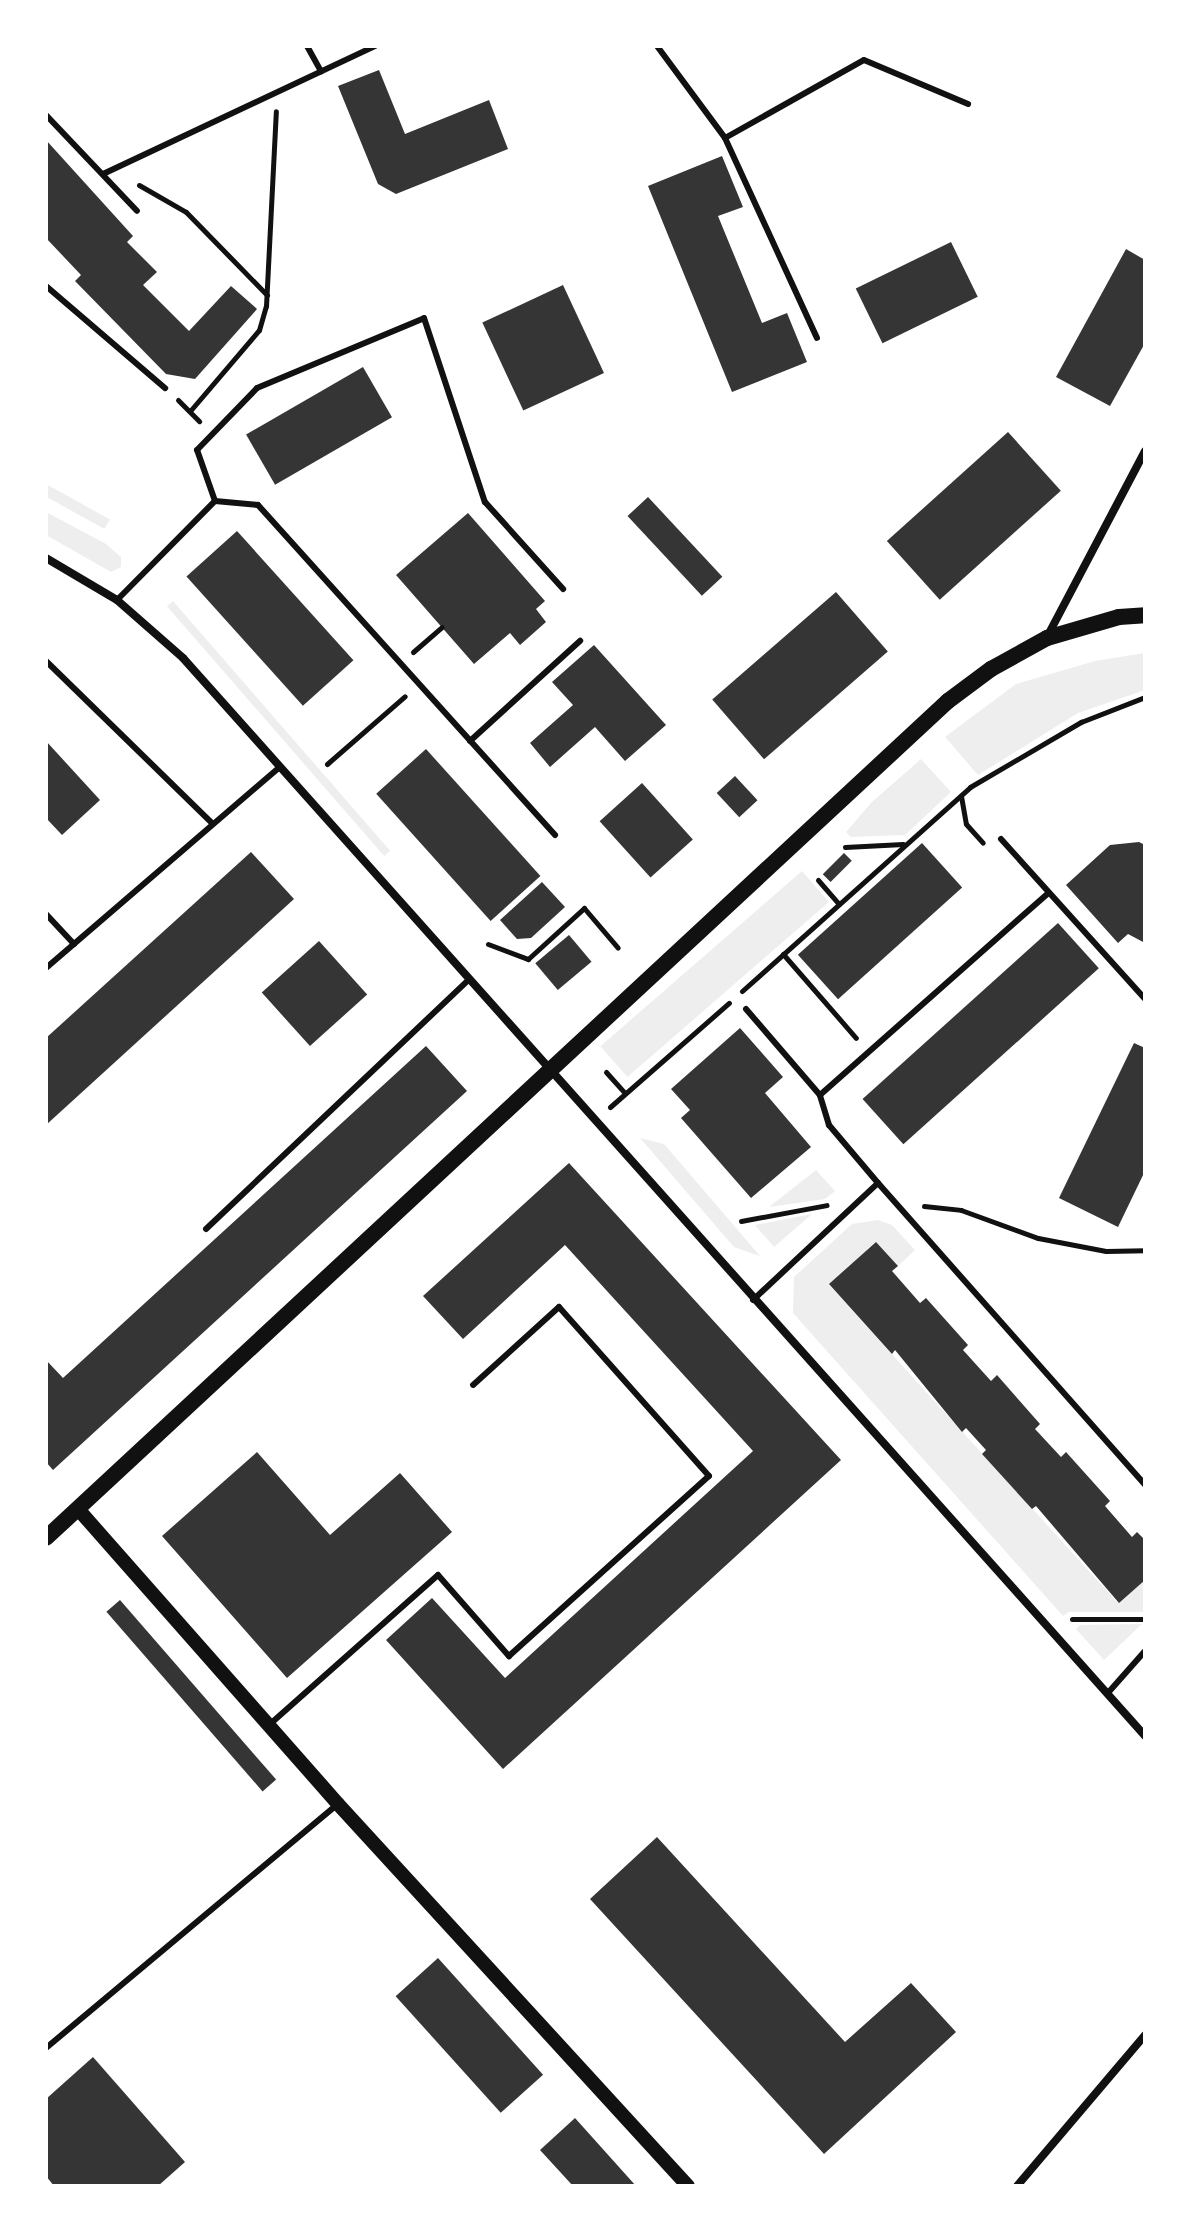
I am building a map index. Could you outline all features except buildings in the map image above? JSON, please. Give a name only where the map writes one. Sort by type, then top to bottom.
[{"type":"main road","points":[[46,1538],[938,709],[991,669],[1047,638],[1119,617],[1145,615]]},
{"type":"street","points":[[1047,638],[1145,451]]},
{"type":"street","points":[[46,558],[117,600],[183,658],[1145,1736]]},
{"type":"street","points":[[78,1509],[338,1804],[688,2186]]},
{"type":"street","points":[[1017,2186],[1145,2035]]},
{"type":"lane","points":[[307,46],[321,71]]},
{"type":"lane","points":[[103,174],[375,46]]},
{"type":"lane","points":[[657,46],[725,138],[817,338]]},
{"type":"lane","points":[[725,138],[864,60],[968,104]]},
{"type":"lane","points":[[46,115],[137,211]]},
{"type":"lane","points":[[46,286],[165,388]]},
{"type":"lane","points":[[215,501],[197,450],[257,388],[424,318],[485,502],[563,589]]},
{"type":"lane","points":[[117,600],[215,501]]},
{"type":"lane","points":[[215,501],[258,505],[555,835]]},
{"type":"lane","points":[[470,741],[580,641]]},
{"type":"lane","points":[[46,661],[212,823]]},
{"type":"lane","points":[[46,968],[280,767]]},
{"type":"lane","points":[[1001,839],[1145,999]]},
{"type":"lane","points":[[820,1095],[1048,893]]},
{"type":"lane","points":[[46,914],[74,944]]},
{"type":"lane","points":[[206,1229],[469,979]]},
{"type":"lane","points":[[746,1009],[820,1095],[829,1125],[1145,1485]]},
{"type":"lane","points":[[753,1300],[878,1183]]},
{"type":"lane","points":[[269,1725],[438,1575],[509,1656],[709,1476],[559,1307],[473,1385]]},
{"type":"lane","points":[[1107,1694],[1145,1651]]},
{"type":"lane","points":[[46,2048],[338,1804]]},
{"type":"path","points":[[190,411],[259,330],[267,295],[271,149],[279,91]]},
{"type":"path","points":[[103,174],[126,178],[186,212],[267,295]]},
{"type":"path","points":[[165,388],[200,421]]},
{"type":"path","points":[[400,663],[442,627]]},
{"type":"path","points":[[327,764],[419,684]]},
{"type":"path","points":[[596,1121],[970,787],[1081,722],[1145,697]]},
{"type":"path","points":[[845,847],[906,844]]},
{"type":"path","points":[[818,880],[839,904]]},
{"type":"path","points":[[488,944],[528,959],[584,908],[618,948]]},
{"type":"path","points":[[783,954],[868,1052]]},
{"type":"path","points":[[606,1072],[625,1093]]},
{"type":"path","points":[[741,1221],[828,1205]]},
{"type":"path","points":[[903,1210],[923,1205],[961,1210],[1038,1238],[1106,1251],[1145,1250]]},
{"type":"path","points":[[1072,1619],[1145,1619]]},
{"type":"shaded area","points":[[46,484],[110,519],[105,529],[46,497]]},
{"type":"shaded area","points":[[46,512],[106,544],[121,557],[121,567],[111,572],[46,535]]},
{"type":"shaded area","points":[[173,601],[390,851],[384,856],[167,606]]},
{"type":"shaded area","points":[[1145,653],[1145,690],[1078,713],[978,775],[945,737],[1016,684],[1095,661]]},
{"type":"shaded area","points":[[921,759],[951,792],[905,835],[851,837],[846,832],[872,802]]},
{"type":"shaded area","points":[[802,871],[829,902],[627,1077],[600,1046]]},
{"type":"shaded area","points":[[640,1138],[664,1144],[760,1256],[734,1247]]},
{"type":"shaded area","points":[[816,1170],[835,1191],[825,1199],[769,1207]]},
{"type":"shaded area","points":[[812,1214],[774,1247],[755,1225]]},
{"type":"shaded area","points":[[878,1220],[892,1225],[915,1250],[898,1266],[875,1242],[829,1285],[1118,1603],[1145,1580],[1145,1612],[1069,1612],[1063,1616],[793,1313],[794,1277],[852,1224]]},
{"type":"shaded area","points":[[1142,1624],[1104,1660],[1076,1629],[1080,1625]]}]
